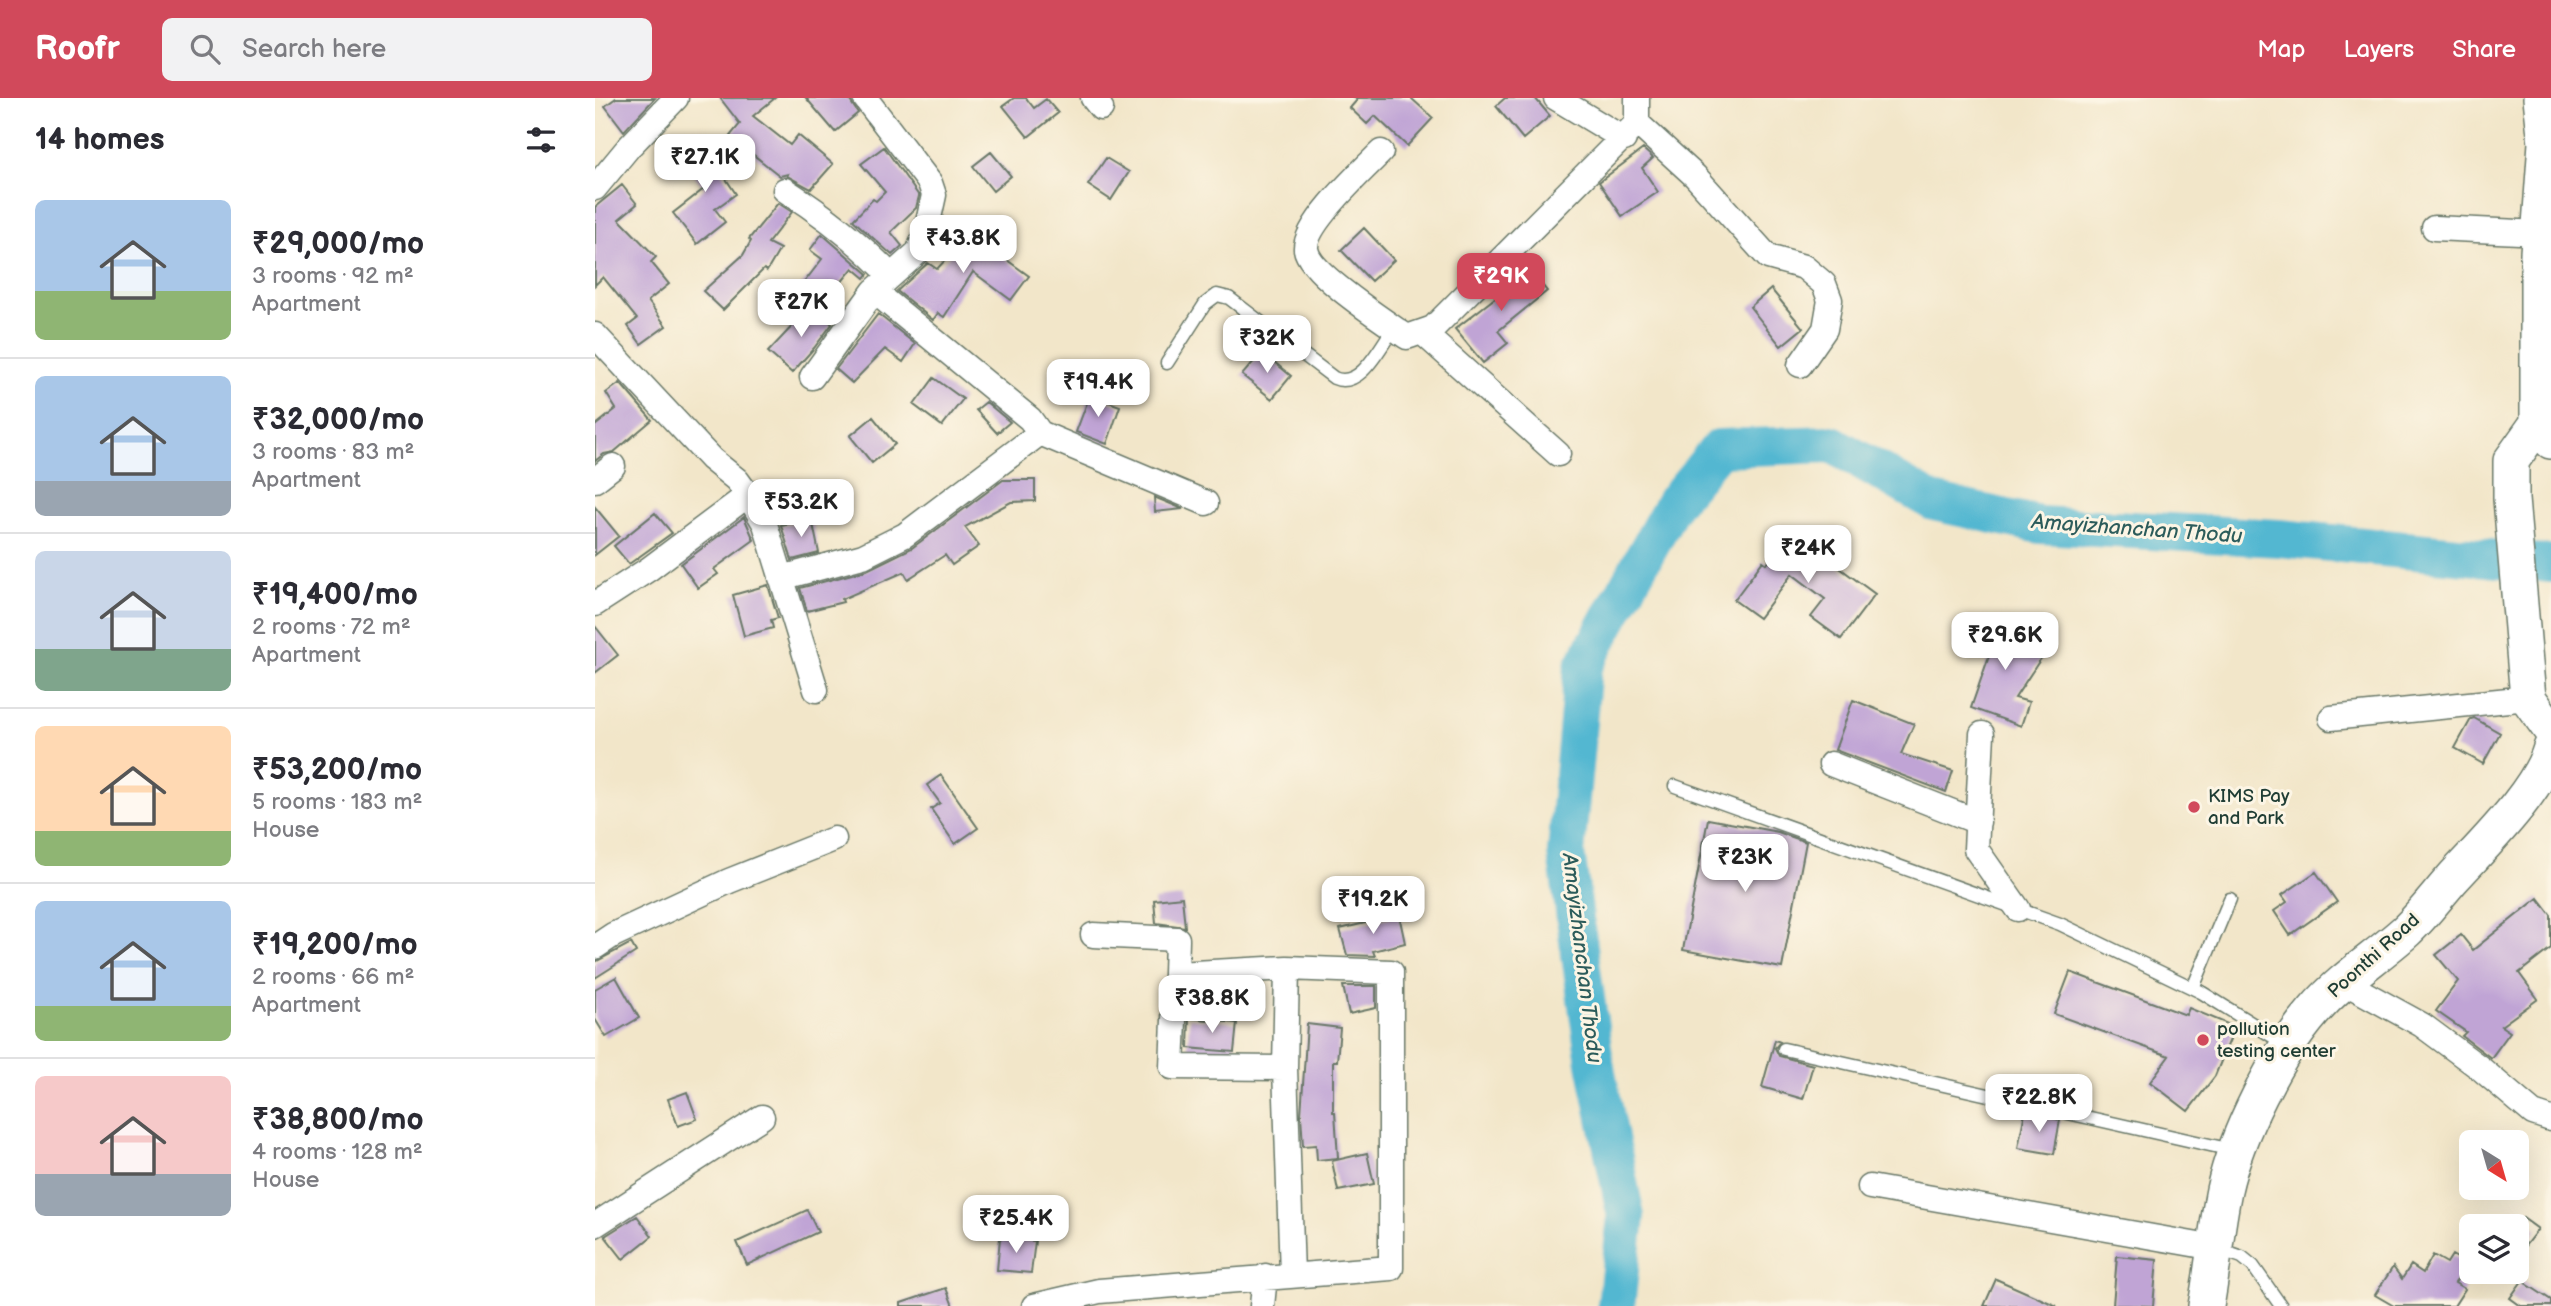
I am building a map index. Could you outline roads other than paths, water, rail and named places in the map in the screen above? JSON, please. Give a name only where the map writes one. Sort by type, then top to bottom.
[{"type":"main road","points":[[2541,98],[2546,143],[2543,247],[2545,432],[2511,461],[2511,499],[2527,684],[2551,746]]},
{"type":"main road","name":"Poonthi Road","points":[[2206,1306],[2225,1189],[2236,1151],[2267,1080],[2287,1045],[2342,981],[2416,920],[2531,788],[2551,746]]},
{"type":"street","points":[[595,188],[628,148],[676,98]]},
{"type":"street","points":[[812,377],[882,284],[918,252],[925,236],[935,195],[930,183],[865,98]]},
{"type":"street","points":[[1556,98],[1630,131],[1695,176],[1768,257],[1804,267],[1824,284],[1830,300],[1825,329],[1800,365]]},
{"type":"street","points":[[1381,152],[1347,185],[1318,220],[1308,236],[1306,250],[1313,264],[1326,277],[1407,337],[1433,328],[1630,131],[1637,98]]},
{"type":"street","points":[[785,190],[820,212],[863,247],[882,284],[1030,419],[1040,433],[1206,503]]},
{"type":"street","points":[[2434,228],[2543,247]]},
{"type":"street","points":[[1423,333],[1558,454]]},
{"type":"street","points":[[595,335],[711,459],[737,480],[748,495],[765,524],[816,690]]},
{"type":"street","points":[[781,578],[863,556],[905,536],[1040,433]]},
{"type":"street","points":[[595,604],[649,569],[748,495]]},
{"type":"street","points":[[2331,718],[2527,684]]},
{"type":"street","points":[[1982,734],[1976,849],[2018,909]]},
{"type":"street","points":[[1831,764],[1978,822]]},
{"type":"street","points":[[595,947],[613,935],[729,881],[834,839]]},
{"type":"street","points":[[1093,934],[1177,939],[1171,1068],[1285,1068]]},
{"type":"street","points":[[1034,1306],[1099,1290],[1391,1268],[1391,972],[1287,968],[1177,975]]},
{"type":"street","points":[[1287,968],[1285,1068],[1292,1274]]},
{"type":"street","points":[[2342,981],[2422,1025],[2480,1068],[2533,1113],[2551,1119]]},
{"type":"street","points":[[595,1225],[762,1117]]},
{"type":"street","points":[[1870,1187],[2215,1248]]},
{"type":"street","points":[[1262,1306],[1265,1276]]},
{"type":"lane","points":[[1167,363],[1205,304],[1217,295],[1229,298],[1334,378],[1343,382],[1352,380],[1361,373],[1394,328]]},
{"type":"lane","points":[[1675,786],[2060,924],[2193,988],[2287,1045]]},
{"type":"lane","points":[[2193,988],[2230,899]]},
{"type":"lane","points":[[1784,1048],[2236,1151]]},
{"type":"lane","points":[[2215,1248],[2242,1257],[2253,1266],[2281,1306]]},
{"type":"waterway","name":"Amayizhanchan Thodu","points":[[1616,1306],[1626,1217],[1595,1063],[1566,853],[1583,667],[1674,502],[1719,448],[1832,444],[1933,502],[2040,525],[2279,538],[2551,564]]},
{"type":"place","name":"KIMS Pay and Park","points":[[2194,807]]},
{"type":"place","name":"pollution testing center","points":[[2203,1040]]}]
